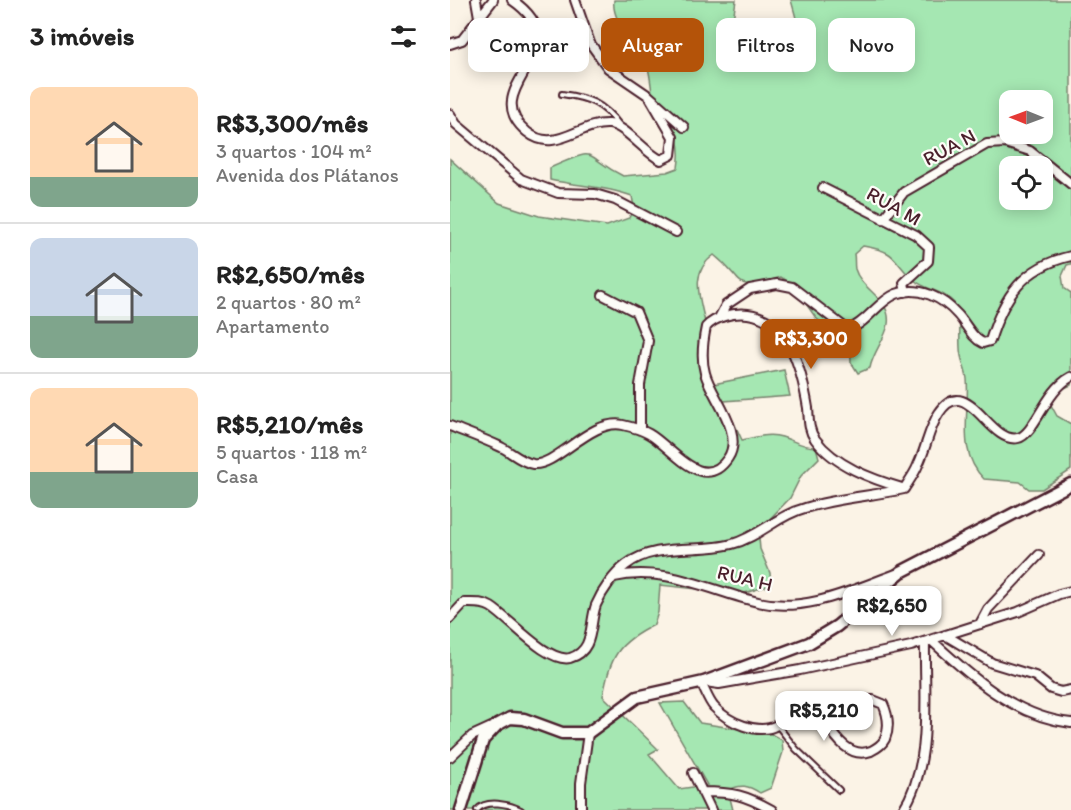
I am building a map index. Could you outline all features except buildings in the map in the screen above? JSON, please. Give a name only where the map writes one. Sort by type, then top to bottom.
[{"type":"main road","points":[[461,810],[483,740],[497,725],[510,718],[524,719],[562,734],[588,732],[637,697],[702,682],[809,643],[837,626],[900,572],[1071,484]]},
{"type":"street","points":[[476,0],[479,17]]},
{"type":"street","points":[[450,44],[462,40],[493,0]]},
{"type":"street","points":[[512,0],[525,9],[538,30],[538,47],[511,96],[513,117],[538,139],[557,141],[594,126],[610,124],[622,129],[647,153],[661,160],[670,155],[673,137],[649,96]]},
{"type":"street","points":[[575,0],[590,43],[608,68],[649,96],[684,126]]},
{"type":"street","points":[[450,114],[456,124],[521,179],[558,193],[595,194],[615,200],[676,232]]},
{"type":"street","name":"RUA N","points":[[883,219],[904,192],[987,144],[1005,143],[1030,151],[1071,184]]},
{"type":"street","name":"RUA M","points":[[823,188],[916,235],[929,247],[928,261],[904,283],[906,292]]},
{"type":"street","points":[[719,318],[726,305],[750,289],[777,284],[792,287],[848,330],[856,327],[884,301],[897,294],[929,292],[957,314],[976,340],[983,343],[990,341],[1012,291],[1030,272],[1043,264],[1071,256]]},
{"type":"street","points":[[603,295],[636,312],[648,341],[640,385],[640,430]]},
{"type":"street","points":[[450,426],[502,448],[532,464],[542,464],[595,430],[620,424],[650,434],[689,467],[701,472],[715,470],[729,457],[733,438],[705,373],[703,343],[706,327],[719,318],[742,313],[757,315],[776,326],[795,359],[809,427],[814,438],[851,468],[904,489]]},
{"type":"street","points":[[450,618],[464,603],[489,606],[548,652],[568,658],[580,653],[590,641],[597,602],[613,578],[638,557],[692,547],[728,545],[748,540],[782,518],[805,508],[904,489],[918,467],[939,413],[947,405],[957,400],[966,401],[1000,433],[1008,438],[1017,438],[1029,433],[1045,402],[1057,387],[1071,377]]},
{"type":"street","points":[[980,624],[988,609],[1039,555]]},
{"type":"street","name":"RUA H","points":[[613,578],[626,574],[662,575],[721,589],[759,602],[792,604],[816,602],[900,572]]},
{"type":"street","points":[[702,682],[719,684],[800,670],[928,641],[1018,612],[1071,591]]},
{"type":"street","points":[[945,635],[992,663],[1035,676],[1052,689],[1061,692],[1071,690]]},
{"type":"street","points":[[928,641],[969,675],[1011,703],[1071,723]]},
{"type":"street","points":[[903,810],[910,800],[924,755],[928,641]]},
{"type":"street","points":[[702,682],[713,705],[735,723],[755,729],[777,725],[797,705],[810,702],[842,745],[853,752],[868,752],[882,745],[888,732],[887,713],[883,704],[873,700],[855,700]]},
{"type":"street","points":[[450,757],[472,736],[497,725]]},
{"type":"street","points":[[581,810],[581,783],[588,732]]},
{"type":"street","points":[[693,773],[711,810]]},
{"type":"street","points":[[702,792],[733,792],[749,797],[772,810]]},
{"type":"lane","points":[[561,94],[586,97],[609,111],[622,129]]},
{"type":"lane","points":[[777,725],[796,749],[839,790]]},
{"type":"lane","points":[[477,810],[481,805],[489,803],[521,810]]},
{"type":"green space","points":[[614,0],[736,0],[733,18],[716,18],[716,72],[816,72],[816,18],[796,18],[791,0],[1071,0],[1071,264],[1067,265],[1062,276],[1064,288],[1071,293],[1071,385],[1054,393],[1051,405],[1057,416],[1071,424],[1071,470],[1042,489],[1029,489],[1020,482],[984,479],[975,468],[967,445],[967,379],[960,352],[957,308],[950,299],[914,280],[890,254],[863,246],[854,254],[858,276],[881,301],[888,315],[887,329],[870,368],[858,373],[851,362],[850,333],[843,342],[816,318],[792,284],[781,277],[746,284],[741,282],[714,255],[701,271],[698,289],[707,335],[708,385],[784,370],[790,396],[724,401],[742,440],[767,435],[782,437],[816,447],[819,458],[801,476],[790,498],[763,526],[759,538],[760,549],[770,573],[771,585],[732,597],[707,590],[660,585],[658,612],[654,625],[632,638],[618,652],[609,671],[603,696],[658,749],[649,754],[679,789],[707,785],[660,703],[684,702],[700,723],[771,734],[782,740],[783,752],[771,788],[760,793],[744,786],[728,790],[733,810],[450,810],[450,159],[499,203],[539,216],[607,226],[629,218],[634,207],[632,196],[602,188],[550,180],[550,168],[584,155],[595,158],[623,176],[667,172],[678,168],[678,142],[656,104],[648,72],[704,72],[704,18],[617,18]]}]
